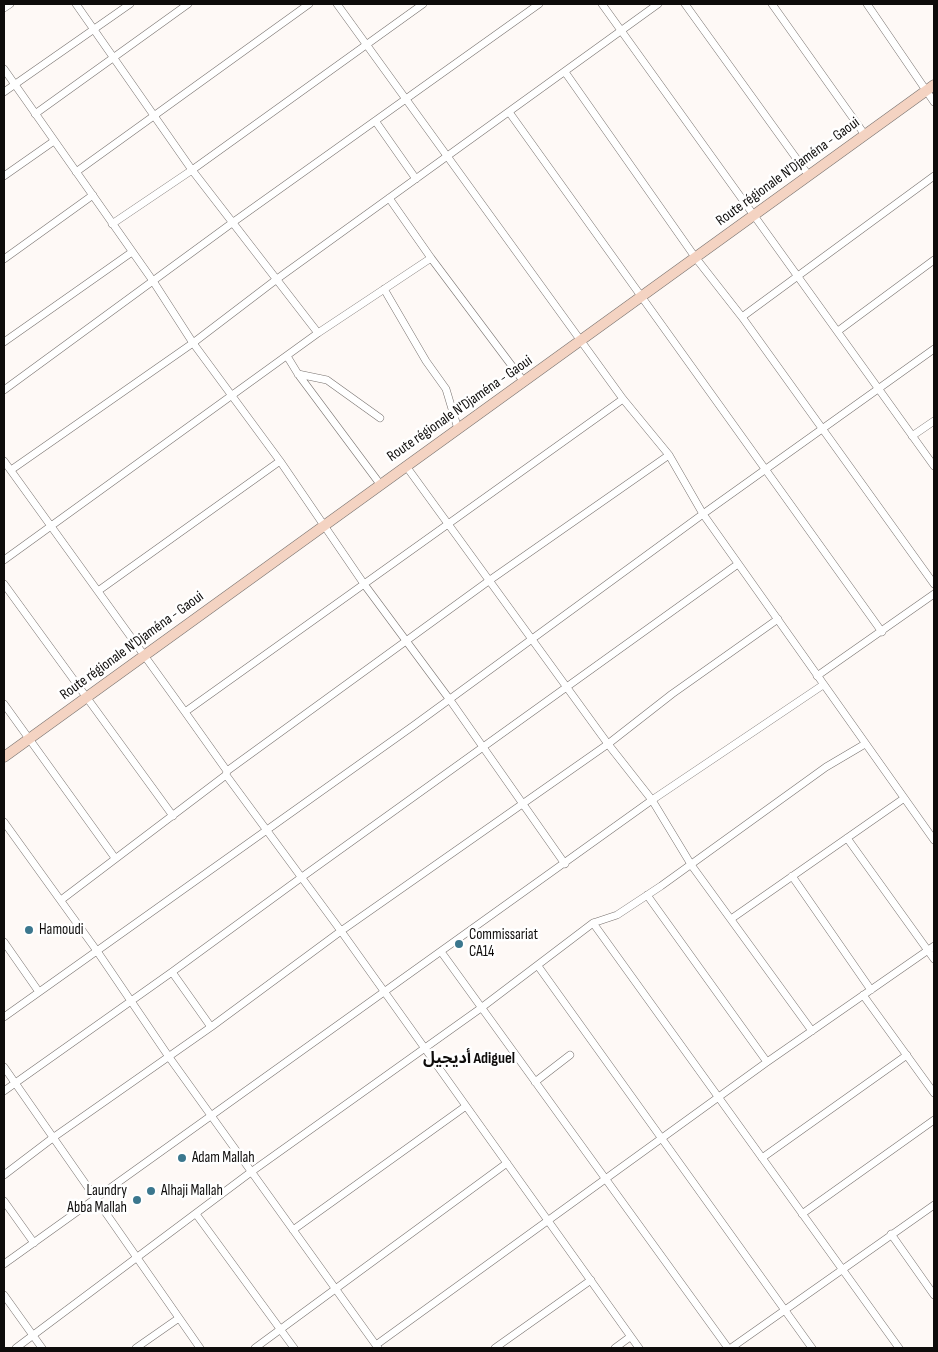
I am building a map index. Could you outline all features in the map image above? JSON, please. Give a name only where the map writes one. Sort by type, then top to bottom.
[{"type":"street","points":[[4,8],[10,4]]},
{"type":"street","points":[[76,4],[192,170],[318,333]]},
{"type":"street","points":[[4,92],[130,4]]},
{"type":"street","points":[[36,114],[188,4]]},
{"type":"street","points":[[76,172],[309,4]]},
{"type":"street","points":[[337,4],[624,399],[669,455],[703,514],[903,799],[934,840]]},
{"type":"street","points":[[112,224],[192,170],[423,4]]},
{"type":"street","points":[[4,390],[232,223],[540,4]]},
{"type":"street","points":[[602,4],[934,466]]},
{"type":"street","points":[[11,470],[194,343],[277,279],[658,4]]},
{"type":"street","points":[[685,4],[809,176]]},
{"type":"street","points":[[772,4],[865,135]]},
{"type":"street","points":[[867,4],[930,88],[934,102]]},
{"type":"street","points":[[4,69],[153,281],[194,343],[325,525],[364,584],[524,803],[565,864]]},
{"type":"street","points":[[565,72],[695,257],[742,316],[934,584]]},
{"type":"street","name":"Route régionale N'Djaména - Gaoui","points":[[4,756],[930,88]]},
{"type":"street","points":[[509,112],[882,632]]},
{"type":"street","points":[[376,122],[416,179]]},
{"type":"street","points":[[4,176],[54,141]]},
{"type":"street","points":[[742,316],[934,176]]},
{"type":"street","points":[[4,259],[93,195]]},
{"type":"street","points":[[389,198],[431,258],[524,382]]},
{"type":"street","points":[[4,342],[132,252]]},
{"type":"street","points":[[4,560],[318,333],[431,258]]},
{"type":"street","points":[[838,332],[934,260]]},
{"type":"street","points":[[384,289],[426,361],[446,389],[458,429]]},
{"type":"street","points":[[4,1018],[450,700],[703,514],[934,350]]},
{"type":"street","points":[[287,356],[298,374],[380,484]]},
{"type":"street","points":[[298,374],[326,380],[380,418]]},
{"type":"street","points":[[186,712],[624,399]]},
{"type":"street","points":[[912,436],[934,420]]},
{"type":"street","points":[[60,900],[173,816],[226,773],[406,641],[669,455]]},
{"type":"street","points":[[4,461],[186,712],[226,773],[639,1348]]},
{"type":"street","points":[[98,591],[280,461]]},
{"type":"street","points":[[406,466],[608,744],[652,800],[692,866],[812,1031]]},
{"type":"street","points":[[4,1092],[738,564]]},
{"type":"street","points":[[4,584],[85,698],[173,816]]},
{"type":"street","points":[[817,676],[934,594]]},
{"type":"street","points":[[4,1176],[54,1137],[169,1057],[341,931],[608,744],[672,694],[778,619]]},
{"type":"street","points":[[4,1264],[213,1117],[652,800],[823,685]]},
{"type":"street","points":[[4,704],[115,858]]},
{"type":"street","points":[[16,1348],[251,1172],[481,1008],[594,922],[617,915],[692,866],[826,767],[865,744]]},
{"type":"street","points":[[732,919],[903,799]]},
{"type":"street","points":[[4,822],[97,951],[169,1057],[377,1346],[548,1220],[931,948]]},
{"type":"street","points":[[846,838],[931,948],[934,959]]},
{"type":"street","points":[[792,876],[871,990]]},
{"type":"street","points":[[647,895],[768,1062]]},
{"type":"street","points":[[594,922],[718,1098],[899,1348]]},
{"type":"street","points":[[4,942],[39,992]]},
{"type":"street","points":[[442,953],[729,1348],[934,1205]]},
{"type":"street","points":[[538,966],[812,1348]]},
{"type":"street","points":[[172,972],[210,1027]]},
{"type":"street","points":[[863,995],[934,1093]]},
{"type":"street","points":[[535,1082],[570,1055]]},
{"type":"street","points":[[762,1158],[907,1055]]},
{"type":"street","points":[[4,1067],[200,1348]]},
{"type":"street","points":[[293,1230],[466,1106]]},
{"type":"street","points":[[802,1214],[934,1120]]},
{"type":"street","points":[[255,1348],[281,1331],[335,1288],[507,1164]]},
{"type":"street","points":[[4,1201],[34,1243]]},
{"type":"street","points":[[196,1214],[294,1348]]},
{"type":"street","points":[[891,1234],[934,1295]]},
{"type":"street","points":[[495,1348],[591,1280]]},
{"type":"street","points":[[4,1295],[42,1348]]},
{"type":"street","points":[[136,1348],[179,1318]]},
{"type":"street","points":[[615,1348],[630,1337]]},
{"type":"place","name":"Hamoudi","points":[[29,930]]},
{"type":"place","name":"Commissariat CA14","points":[[459,944]]},
{"type":"place","name":"Adam Mallah","points":[[182,1158]]},
{"type":"place","name":"Alhaji Mallah","points":[[151,1191]]},
{"type":"place","name":"Laundry Abba Mallah","points":[[137,1200]]},
{"type":"district","name":"أديجيل Adiguel","points":[[469,1059]]}]
